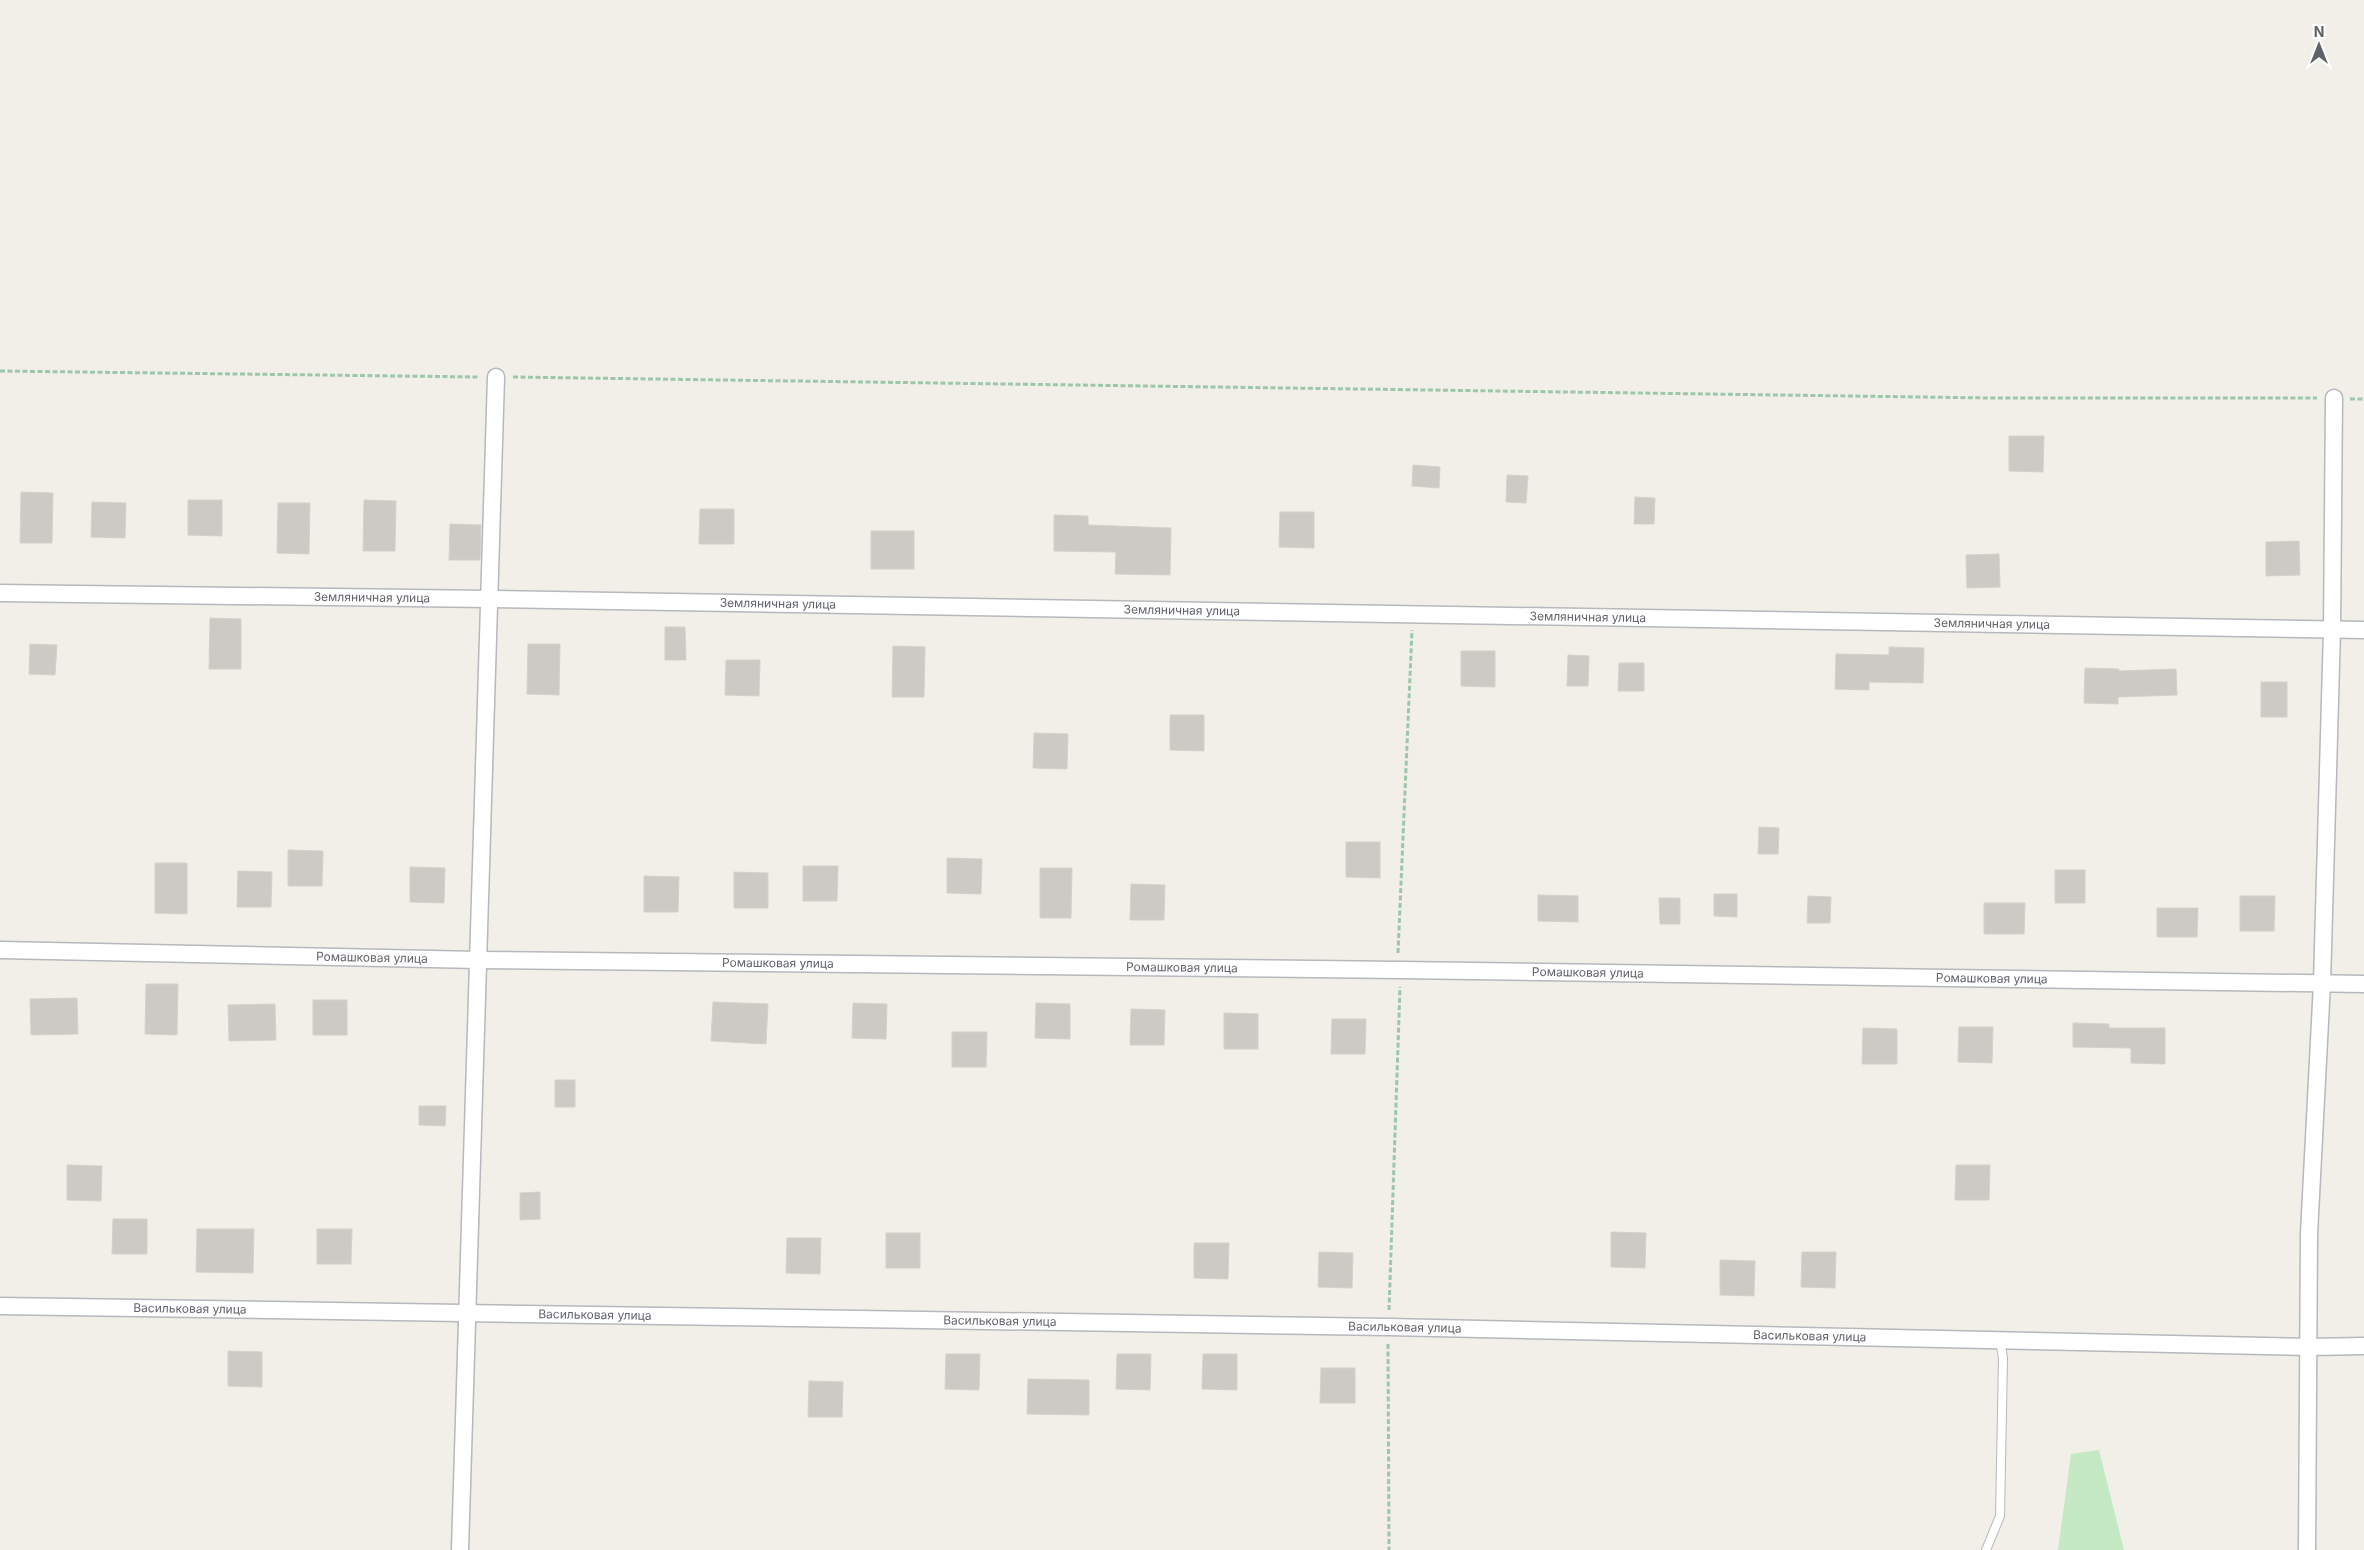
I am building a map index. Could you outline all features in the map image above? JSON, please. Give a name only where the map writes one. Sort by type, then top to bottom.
[{"type":"street","points":[[460,1550],[496,377]]},
{"type":"street","points":[[2307,1550],[2309,1234],[2322,983],[2332,630],[2334,398]]},
{"type":"street","name":"Земляничная улица","points":[[0,593],[490,599],[2364,630]]},
{"type":"street","name":"Ромашковая улица","points":[[0,950],[478,960],[1401,970],[2364,984]]},
{"type":"street","name":"Васильковая улица","points":[[0,1306],[466,1315],[1388,1327],[2000,1338],[2309,1347],[2364,1346]]},
{"type":"lane","points":[[1986,1550],[2000,1516],[2003,1358],[2000,1338]]},
{"type":"path","points":[[0,371],[1990,398],[2364,399]]},
{"type":"path","points":[[1389,1550],[1388,1327],[1401,970],[1398,952],[1413,614]]},
{"type":"green space","points":[[2099,1450],[2124,1550],[2058,1550],[2071,1454]]},
{"type":"building","points":[[2009,436],[2044,436],[2043,472],[2009,471]]},
{"type":"building","points":[[1413,465],[1440,467],[1439,488],[1412,486]]},
{"type":"building","points":[[1507,475],[1528,476],[1526,503],[1506,502]]},
{"type":"building","points":[[21,492],[53,493],[52,543],[20,543]]},
{"type":"building","points":[[1635,497],[1655,498],[1654,524],[1634,524]]},
{"type":"building","points":[[188,500],[222,500],[222,536],[188,535]]},
{"type":"building","points":[[364,500],[396,501],[395,551],[363,551]]},
{"type":"building","points":[[92,502],[126,503],[125,538],[91,537]]},
{"type":"building","points":[[278,503],[310,503],[309,554],[277,553]]},
{"type":"building","points":[[700,509],[734,509],[734,544],[699,544]]},
{"type":"building","points":[[1280,512],[1314,512],[1314,548],[1279,547]]},
{"type":"building","points":[[1054,515],[1088,516],[1088,525],[1171,528],[1170,575],[1115,574],[1116,552],[1054,551]]},
{"type":"building","points":[[450,524],[481,525],[480,560],[449,560]]},
{"type":"building","points":[[871,531],[914,531],[914,569],[871,569]]},
{"type":"building","points":[[2299,541],[2300,575],[2266,576],[2266,542]]},
{"type":"building","points":[[1999,554],[2000,587],[1967,588],[1966,555]]},
{"type":"building","points":[[210,618],[241,619],[241,669],[209,669]]},
{"type":"building","points":[[665,627],[685,627],[686,660],[665,660]]},
{"type":"building","points":[[30,644],[57,645],[55,675],[29,674]]},
{"type":"building","points":[[528,644],[560,644],[559,695],[527,694]]},
{"type":"building","points":[[893,646],[925,647],[924,697],[892,697]]},
{"type":"building","points":[[1889,647],[1924,648],[1923,683],[1869,682],[1869,690],[1835,689],[1836,654],[1889,655]]},
{"type":"building","points":[[1461,651],[1495,651],[1495,687],[1461,686]]},
{"type":"building","points":[[1568,655],[1589,656],[1588,686],[1567,686]]},
{"type":"building","points":[[726,660],[760,660],[759,696],[725,695]]},
{"type":"building","points":[[1619,663],[1644,663],[1644,691],[1618,691]]},
{"type":"building","points":[[2085,668],[2119,669],[2119,671],[2176,669],[2177,695],[2118,697],[2118,704],[2084,703]]},
{"type":"building","points":[[2261,682],[2287,682],[2287,717],[2261,717]]},
{"type":"building","points":[[1170,715],[1204,715],[1204,751],[1170,750]]},
{"type":"building","points":[[1034,733],[1068,734],[1067,769],[1033,768]]},
{"type":"building","points":[[1759,827],[1779,828],[1778,854],[1758,854]]},
{"type":"building","points":[[1346,842],[1380,842],[1380,878],[1346,877]]},
{"type":"building","points":[[288,850],[323,851],[322,886],[288,886]]},
{"type":"building","points":[[947,858],[982,859],[981,894],[947,893]]},
{"type":"building","points":[[155,863],[187,863],[187,914],[155,913]]},
{"type":"building","points":[[803,866],[838,866],[837,901],[803,901]]},
{"type":"building","points":[[410,867],[445,868],[444,903],[410,902]]},
{"type":"building","points":[[1040,868],[1072,868],[1071,918],[1040,918]]},
{"type":"building","points":[[2055,870],[2085,870],[2085,903],[2055,903]]},
{"type":"building","points":[[238,871],[272,872],[271,907],[237,907]]},
{"type":"building","points":[[734,872],[768,873],[768,908],[734,908]]},
{"type":"building","points":[[644,876],[679,877],[678,912],[644,912]]},
{"type":"building","points":[[1131,884],[1165,885],[1164,920],[1130,920]]},
{"type":"building","points":[[1714,894],[1737,894],[1737,917],[1714,916]]},
{"type":"building","points":[[1538,895],[1578,896],[1578,922],[1538,921]]},
{"type":"building","points":[[1808,896],[1831,897],[1830,923],[1807,923]]},
{"type":"building","points":[[2240,896],[2275,896],[2274,931],[2240,931]]},
{"type":"building","points":[[1659,898],[1680,898],[1680,924],[1660,924]]},
{"type":"building","points":[[1984,903],[2025,903],[2024,934],[1984,934]]},
{"type":"building","points":[[2157,908],[2198,908],[2197,937],[2157,937]]},
{"type":"building","points":[[146,984],[178,984],[177,1035],[145,1034]]},
{"type":"building","points":[[77,998],[78,1034],[31,1035],[30,999]]},
{"type":"building","points":[[313,1000],[347,1000],[347,1035],[313,1035]]},
{"type":"building","points":[[713,1002],[768,1004],[766,1044],[711,1041]]},
{"type":"building","points":[[853,1003],[887,1004],[886,1039],[852,1038]]},
{"type":"building","points":[[1036,1003],[1070,1004],[1070,1039],[1035,1038]]},
{"type":"building","points":[[275,1004],[276,1040],[229,1041],[228,1005]]},
{"type":"building","points":[[1131,1009],[1165,1010],[1164,1045],[1130,1045]]},
{"type":"building","points":[[1224,1013],[1258,1014],[1258,1049],[1224,1049]]},
{"type":"building","points":[[1332,1019],[1366,1019],[1365,1054],[1331,1054]]},
{"type":"building","points":[[2073,1023],[2109,1024],[2109,1028],[2165,1028],[2165,1064],[2131,1063],[2131,1048],[2073,1047]]},
{"type":"building","points":[[1959,1027],[1993,1027],[1992,1063],[1958,1062]]},
{"type":"building","points":[[1863,1028],[1897,1029],[1897,1064],[1862,1064]]},
{"type":"building","points":[[952,1032],[987,1032],[986,1067],[952,1067]]},
{"type":"building","points":[[555,1080],[575,1080],[575,1107],[555,1107]]},
{"type":"building","points":[[419,1106],[446,1106],[445,1126],[419,1125]]},
{"type":"building","points":[[67,1165],[102,1166],[101,1201],[67,1200]]},
{"type":"building","points":[[1956,1165],[1990,1165],[1989,1200],[1955,1200]]},
{"type":"building","points":[[540,1192],[540,1219],[520,1220],[520,1193]]},
{"type":"building","points":[[113,1219],[147,1219],[147,1254],[112,1254]]},
{"type":"building","points":[[197,1229],[254,1229],[253,1273],[196,1272]]},
{"type":"building","points":[[317,1229],[352,1229],[351,1264],[317,1264]]},
{"type":"building","points":[[1611,1232],[1646,1233],[1645,1268],[1611,1267]]},
{"type":"building","points":[[886,1233],[920,1233],[920,1268],[886,1268]]},
{"type":"building","points":[[787,1238],[821,1238],[820,1274],[786,1273]]},
{"type":"building","points":[[1194,1243],[1229,1243],[1228,1279],[1194,1278]]},
{"type":"building","points":[[1319,1252],[1353,1253],[1352,1288],[1318,1287]]},
{"type":"building","points":[[1802,1252],[1836,1252],[1835,1288],[1801,1287]]},
{"type":"building","points":[[1720,1260],[1755,1261],[1754,1296],[1720,1295]]},
{"type":"building","points":[[228,1351],[262,1352],[262,1387],[228,1386]]},
{"type":"building","points":[[946,1354],[980,1354],[979,1390],[945,1389]]},
{"type":"building","points":[[1117,1354],[1151,1354],[1150,1390],[1116,1389]]},
{"type":"building","points":[[1203,1354],[1237,1354],[1237,1390],[1202,1389]]},
{"type":"building","points":[[1321,1368],[1355,1368],[1355,1403],[1320,1403]]},
{"type":"building","points":[[1028,1379],[1089,1380],[1089,1415],[1027,1414]]},
{"type":"building","points":[[809,1381],[843,1382],[842,1417],[808,1417]]}]
